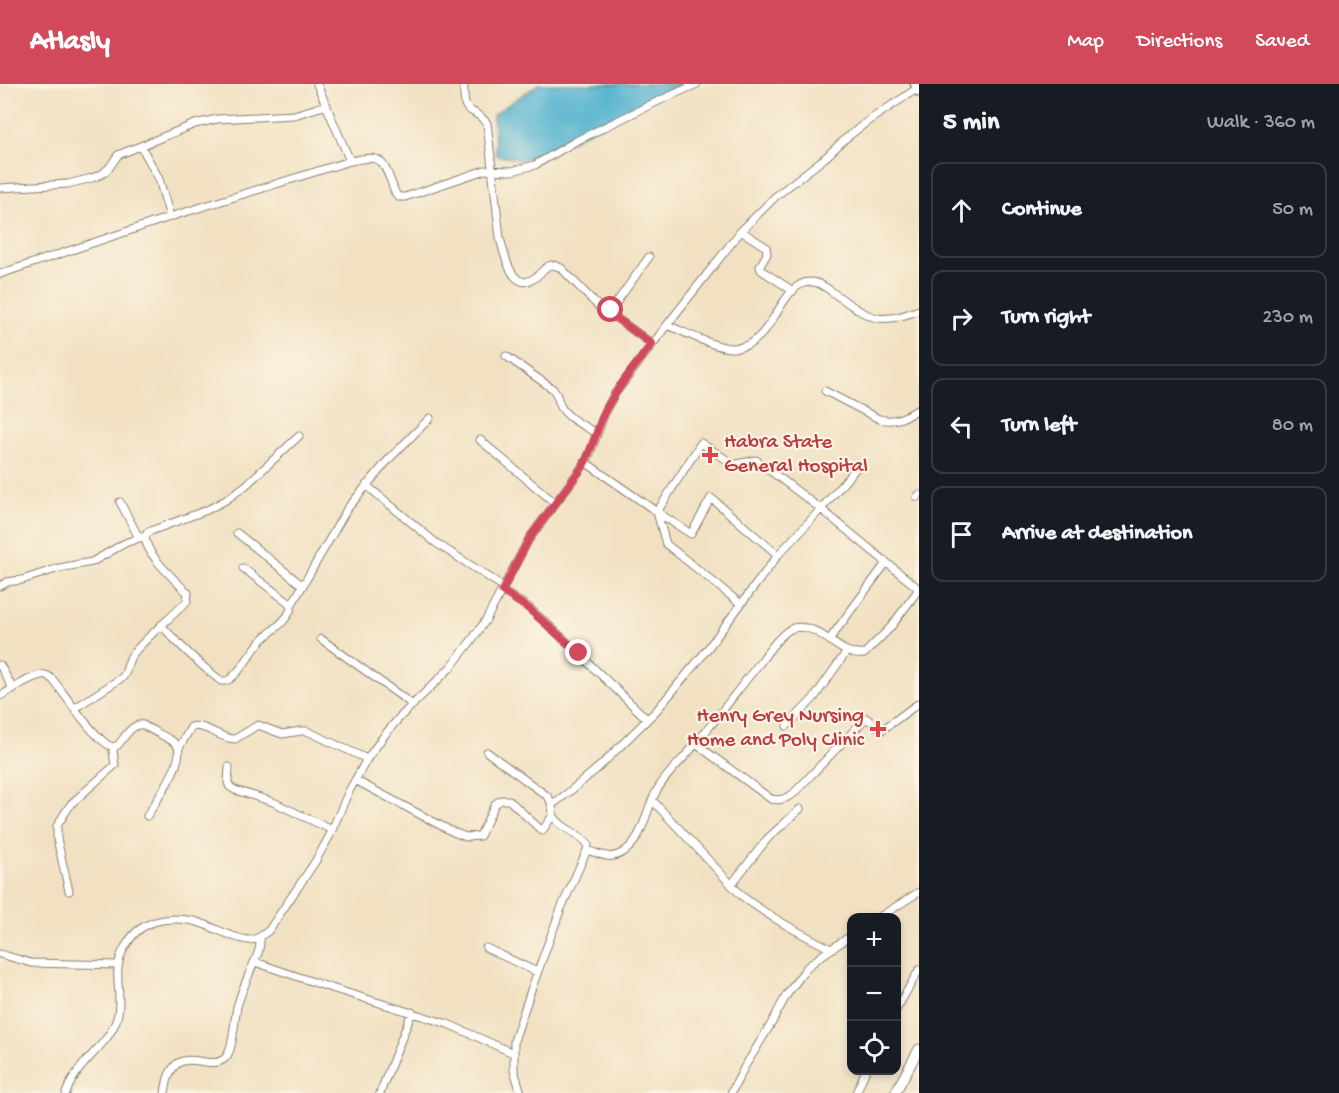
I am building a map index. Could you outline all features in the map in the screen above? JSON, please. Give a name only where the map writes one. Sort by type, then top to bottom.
[{"type":"main road","points":[[899,1092],[919,1049]]},
{"type":"street","points":[[317,84],[350,161]]},
{"type":"street","points":[[464,84],[466,108],[487,123],[504,255],[514,276],[525,283],[531,281],[550,265],[561,268],[604,312],[608,312],[652,344]]},
{"type":"street","points":[[0,274],[170,217],[350,161],[375,158],[382,161],[398,197],[405,197],[485,170],[512,171],[535,165],[595,132],[697,84]]},
{"type":"street","points":[[66,1093],[78,1071],[106,1039],[118,1017],[117,965],[130,938],[140,929],[152,923],[181,919],[250,940],[260,937],[269,930],[315,862],[367,759],[399,718],[451,667],[486,620],[529,539],[585,462],[614,395],[652,344],[741,231],[776,196],[868,121],[918,88]]},
{"type":"street","points":[[0,188],[68,184],[92,178],[109,168],[118,155],[195,124],[217,119],[294,115],[327,105]]},
{"type":"street","points":[[141,146],[159,179],[170,217]]},
{"type":"street","points":[[741,231],[766,247],[767,254],[760,266],[761,270],[793,291]]},
{"type":"street","points":[[608,312],[649,258]]},
{"type":"street","points":[[667,325],[716,345],[738,348],[763,334],[786,297],[803,283],[813,282],[827,288],[869,316],[894,319],[919,309]]},
{"type":"street","points":[[506,356],[553,389],[559,398],[561,407],[577,422],[596,433]]},
{"type":"street","points":[[825,391],[886,421],[900,420],[919,409]]},
{"type":"street","points":[[161,625],[195,660],[225,682],[236,673],[262,639],[278,626],[291,610],[291,606],[347,509],[389,459],[430,418]]},
{"type":"street","points":[[0,586],[59,568],[92,562],[148,532],[207,510],[245,486],[299,436]]},
{"type":"street","points":[[480,440],[555,503]]},
{"type":"street","points":[[587,850],[609,858],[624,852],[632,845],[648,815],[652,800],[665,778],[696,744],[771,647],[791,628],[811,629],[847,651],[858,655],[864,654],[890,628],[919,589],[756,460],[733,464],[701,444],[657,512],[666,544],[741,604]]},
{"type":"street","points":[[585,462],[692,534],[711,498],[778,555]]},
{"type":"street","points":[[553,804],[599,767],[675,689],[778,555],[858,466]]},
{"type":"street","points":[[366,485],[436,543],[528,608],[647,719]]},
{"type":"street","points":[[75,708],[123,677],[131,656],[148,636],[187,601],[188,593],[149,552],[120,502]]},
{"type":"street","points":[[237,533],[303,586]]},
{"type":"street","points":[[829,640],[886,563]]},
{"type":"street","points":[[243,567],[291,606]]},
{"type":"street","points":[[321,639],[413,705]]},
{"type":"street","points":[[786,726],[814,698],[847,651]]},
{"type":"street","points":[[0,665],[13,689]]},
{"type":"street","points":[[0,696],[36,676],[48,676],[107,746],[118,745],[138,724],[176,744],[179,753],[177,765],[147,816]]},
{"type":"street","points":[[696,744],[771,799],[784,799],[793,794],[866,718],[882,730],[919,703]]},
{"type":"street","points":[[178,748],[191,727],[194,726],[229,739],[235,739],[258,725],[282,734],[307,731],[367,759]]},
{"type":"street","points":[[69,891],[57,839],[57,826],[71,804],[116,765],[114,747]]},
{"type":"street","points":[[355,780],[466,837],[480,836],[495,804],[501,800],[509,800],[542,831],[553,815],[553,804],[547,796],[487,752]]},
{"type":"street","points":[[229,768],[230,787],[273,802],[332,830]]},
{"type":"street","points":[[652,800],[742,896],[758,908],[831,949]]},
{"type":"street","points":[[731,885],[768,838],[800,809]]},
{"type":"street","points":[[521,1093],[514,1070],[514,1041],[560,911],[588,845],[553,815]]},
{"type":"street","points":[[886,913],[919,892]]},
{"type":"street","points":[[165,1093],[169,1074],[181,1061],[216,1063],[224,1060],[229,1053],[236,1011],[261,948],[260,937]]},
{"type":"street","points":[[731,1093],[786,996],[807,967],[847,938]]},
{"type":"street","points":[[486,948],[537,972]]},
{"type":"street","points":[[0,954],[31,963],[117,965]]},
{"type":"street","points":[[255,962],[448,1024],[513,1053]]},
{"type":"street","points":[[901,1003],[919,970]]},
{"type":"street","points":[[380,1093],[412,1012]]},
{"type":"street","points":[[856,1093],[864,1075]]},
{"type":"water","points":[[539,84],[682,84],[550,151],[521,160],[496,155],[493,115]]},
{"type":"place","name":"Habra State General Hospital","points":[[710,455]]},
{"type":"place","name":"Henry Grey Nursing Home and Poly Clinic","points":[[878,729]]},
{"type":"route","points":[[579,653],[528,608],[502,591],[529,539],[589,456],[598,428],[614,395],[652,344],[608,312],[611,310]]}]
